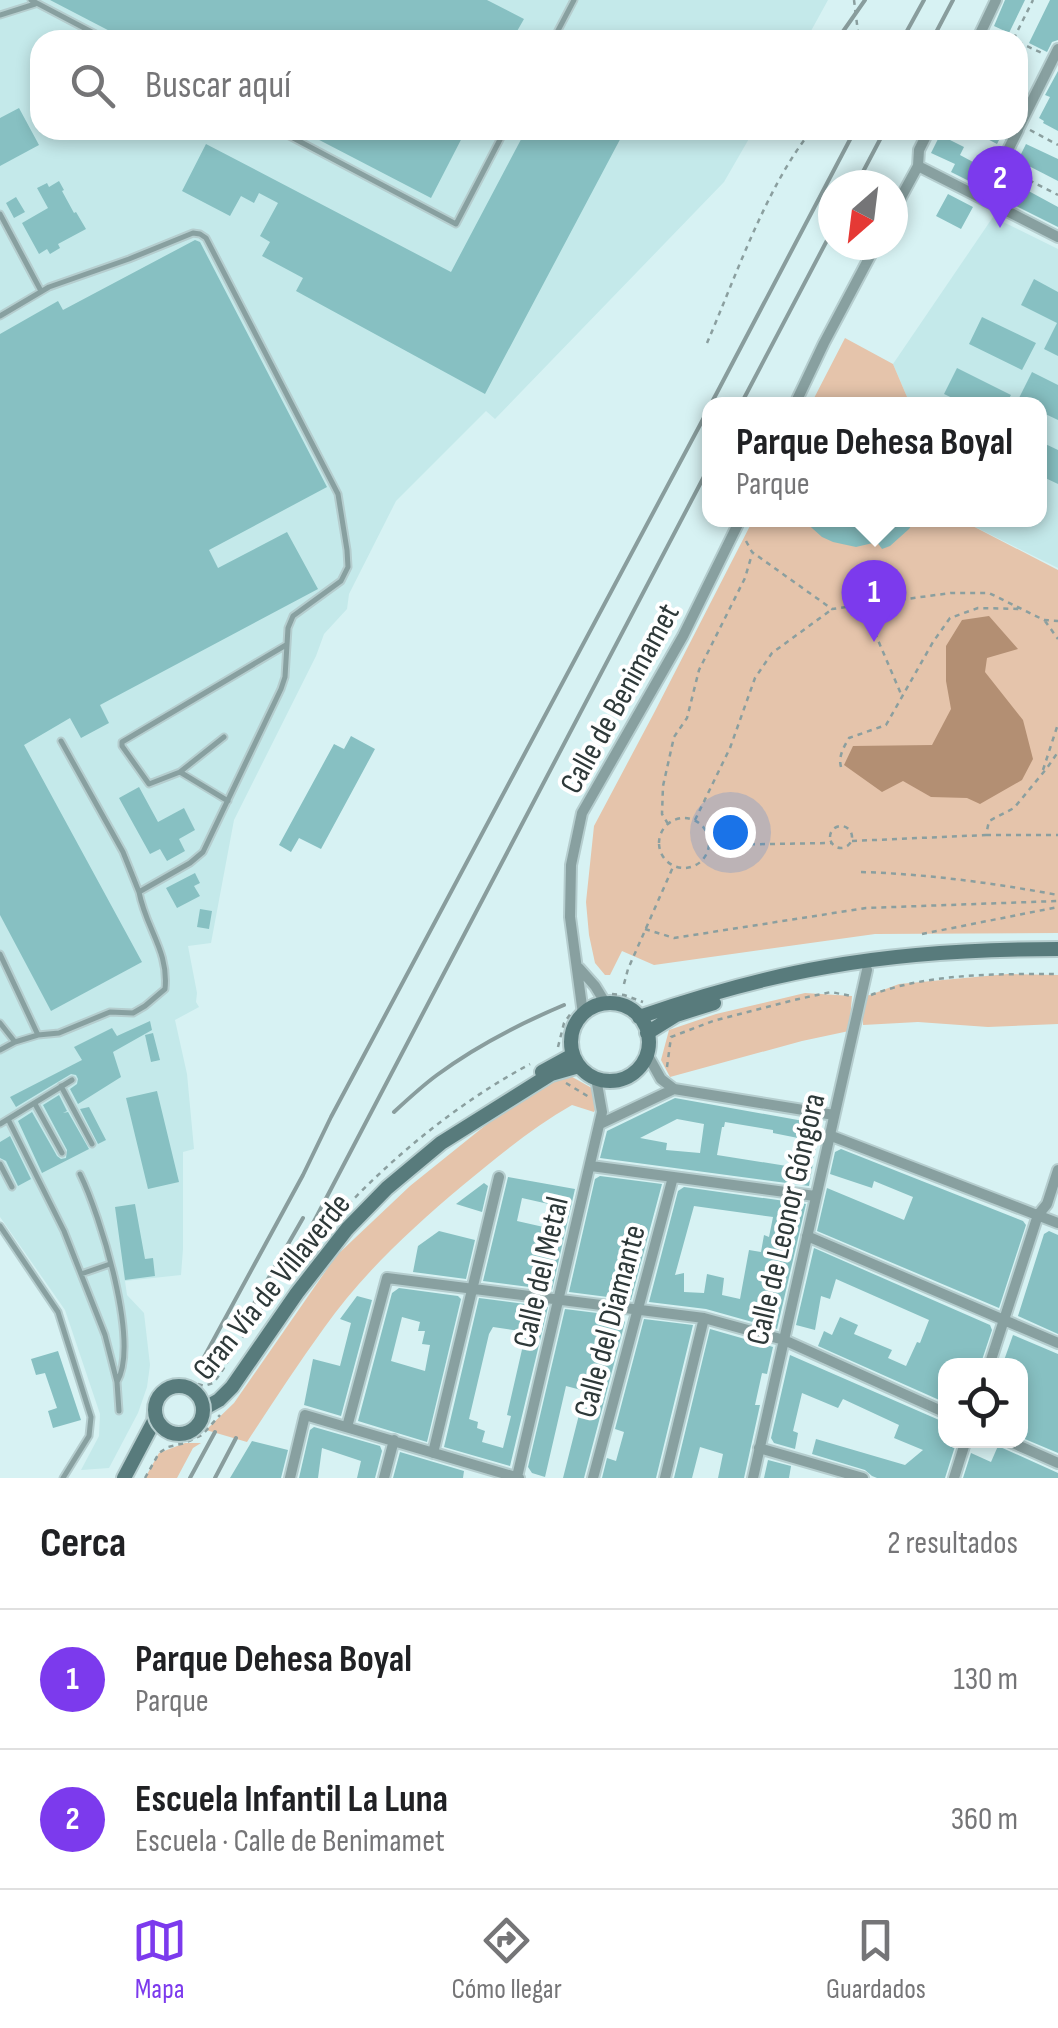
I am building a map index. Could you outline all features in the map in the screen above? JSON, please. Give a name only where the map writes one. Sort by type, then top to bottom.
[{"type":"street","points":[[982,30],[996,0]]},
{"type":"street","points":[[1028,108],[1058,49]]},
{"type":"street","points":[[908,184],[918,166],[924,140]]},
{"type":"street","points":[[984,198],[1013,140]]},
{"type":"street","points":[[918,166],[1058,237]]},
{"type":"street","points":[[798,397],[868,260]]},
{"type":"street","name":"Calle de Benimamet","points":[[579,1010],[578,968],[570,917],[571,865],[582,813],[684,636],[737,527]]},
{"type":"street","points":[[639,1017],[749,983],[827,966],[992,949],[1058,949]]},
{"type":"street","points":[[647,1033],[676,1015],[750,992],[828,975],[1058,956]]},
{"type":"street","name":"Calle de Benimamet","points":[[578,968],[606,1004]]},
{"type":"street","name":"Calle de Leonor Góngora","points":[[753,1478],[866,970]]},
{"type":"street","points":[[618,1004],[639,1017],[647,1033],[647,1054],[632,1074],[608,1081],[596,1078],[576,1060],[572,1033],[579,1010],[618,1004]]},
{"type":"street","points":[[647,1054],[661,1079],[674,1089],[834,1114]]},
{"type":"street","name":"Gran Vía de Villaverde","points":[[201,1403],[219,1400],[232,1387],[336,1242],[387,1188],[442,1143],[576,1060]]},
{"type":"street","name":"Calle del Metal","points":[[518,1478],[600,1124],[602,1106],[596,1078]]},
{"type":"street","points":[[600,1124],[674,1089]]},
{"type":"street","points":[[829,1135],[1058,1223]]},
{"type":"street","points":[[591,1166],[814,1196]]},
{"type":"street","points":[[991,1358],[1038,1215],[1052,1206],[1058,1170]]},
{"type":"street","points":[[434,1453],[499,1177]]},
{"type":"street","name":"Calle del Diamante","points":[[593,1478],[673,1177]]},
{"type":"street","points":[[807,1236],[1058,1343]]},
{"type":"street","points":[[347,1427],[387,1278],[704,1318],[784,1340],[938,1409]]},
{"type":"street","points":[[665,1478],[704,1318]]},
{"type":"street","points":[[124,1478],[154,1421],[155,1412],[159,1397],[171,1388],[187,1388],[201,1403],[199,1424],[186,1434],[163,1428],[155,1412]]},
{"type":"street","points":[[290,1478],[305,1415],[518,1478]]},
{"type":"street","points":[[132,1478],[155,1433],[163,1428]]},
{"type":"street","points":[[384,1478],[394,1440]]},
{"type":"street","points":[[760,1448],[862,1478]]},
{"type":"street","points":[[954,1478],[963,1448]]},
{"type":"street","points":[[1024,1448],[1058,1463]]},
{"type":"street","points":[[470,1478],[474,1465]]},
{"type":"lane","points":[[558,30],[574,0]]},
{"type":"lane","points":[[0,15],[34,2],[88,30]]},
{"type":"lane","points":[[297,140],[456,224],[500,140]]},
{"type":"lane","points":[[0,214],[42,291]]},
{"type":"lane","points":[[0,316],[42,291],[193,233],[200,234],[206,238],[338,494],[348,568],[341,580],[294,616],[288,628],[285,677],[203,852],[138,892]]},
{"type":"lane","points":[[224,737],[180,772],[149,784],[122,746],[122,742],[286,645]]},
{"type":"lane","points":[[0,1050],[38,1035],[59,1034],[110,1012],[133,1013],[164,989],[167,968],[123,852],[61,741]]},
{"type":"lane","points":[[180,772],[228,801]]},
{"type":"lane","points":[[0,954],[38,1035]]},
{"type":"lane","points":[[0,1023],[15,1042]]},
{"type":"lane","points":[[0,1124],[72,1080]]},
{"type":"lane","points":[[62,1086],[92,1144]]},
{"type":"lane","points":[[34,1103],[62,1154]]},
{"type":"lane","points":[[8,1119],[64,1231],[105,1335],[117,1382],[119,1411]]},
{"type":"lane","points":[[0,1164],[12,1187]]},
{"type":"lane","points":[[80,1174],[93,1201],[124,1324],[125,1362],[117,1382]]},
{"type":"lane","points":[[0,1226],[58,1312],[91,1417],[89,1436],[64,1478]]},
{"type":"lane","points":[[81,1274],[110,1264]]},
{"type":"path","points":[[854,0],[858,30]]},
{"type":"path","points":[[1020,30],[1032,0]]},
{"type":"path","points":[[1028,47],[1046,56]]},
{"type":"path","points":[[1028,132],[1058,144]]},
{"type":"path","points":[[707,342],[762,216],[804,140]]},
{"type":"path","points":[[1001,166],[1058,195]]},
{"type":"path","points":[[746,541],[752,552],[832,609]]},
{"type":"path","points":[[668,824],[662,814],[663,786],[674,737],[687,718],[699,670],[746,578],[752,552]]},
{"type":"path","points":[[696,820],[730,748],[755,678],[772,654],[832,609],[951,593],[989,594],[1044,620],[1058,621]]},
{"type":"path","points":[[862,604],[902,696]]},
{"type":"path","points":[[841,767],[842,752],[850,738],[886,726],[950,618],[978,608],[1020,609]]},
{"type":"path","points":[[1044,620],[1058,639]]},
{"type":"path","points":[[1041,776],[1058,724]]},
{"type":"path","points":[[986,834],[989,821],[1014,808],[1058,752]]},
{"type":"path","points":[[681,818],[696,820],[706,830],[710,845],[704,860],[689,868],[673,866],[659,846],[662,830],[681,818]]},
{"type":"path","points":[[831,844],[830,832],[839,826],[850,830],[852,840]]},
{"type":"path","points":[[710,845],[831,844],[844,848],[852,840],[1058,835]]},
{"type":"path","points":[[624,984],[673,866]]},
{"type":"path","points":[[861,872],[907,873],[1015,887],[1058,898]]},
{"type":"path","points":[[646,929],[674,938],[866,908],[1058,898]]},
{"type":"path","points":[[922,934],[1058,907]]},
{"type":"path","points":[[870,995],[899,984],[1008,974],[1058,974]]},
{"type":"path","points":[[666,1068],[671,1037],[690,1029],[830,992],[852,996]]},
{"type":"path","points":[[553,1051],[567,1018],[579,1010]]},
{"type":"path","points":[[558,1082],[569,1084],[602,1106]]},
{"type":"path","points":[[146,1478],[159,1452],[194,1440],[220,1414]]},
{"type":"shaded area","points":[[0,0],[828,0],[812,30],[30,30],[30,140],[748,140],[724,182],[495,419],[486,411],[396,501],[349,594],[347,609],[324,634],[234,820],[211,943],[188,946],[199,1007],[175,1020],[187,1074],[194,1149],[183,1152],[181,1275],[125,1281],[127,1295],[144,1313],[150,1365],[138,1413],[109,1468],[81,1470],[99,1436],[100,1414],[65,1310],[0,1217]]},
{"type":"shaded area","points":[[993,217],[1058,249],[1058,568],[975,527],[1047,527],[1047,397],[907,397],[893,364]]},
{"type":"shaded area","points":[[845,338],[893,364],[907,397],[815,397]]},
{"type":"shaded area","points":[[749,527],[975,527],[1058,570],[1058,933],[875,934],[654,965],[622,951],[610,975],[605,975],[595,963],[586,902],[594,826]]},
{"type":"shaded area","points":[[989,616],[1018,649],[987,658],[985,672],[1023,720],[1033,759],[1022,780],[980,804],[967,798],[931,797],[903,781],[882,792],[844,765],[853,746],[932,745],[951,709],[946,646],[962,620]]},
{"type":"shaded area","points":[[1008,974],[1058,975],[1058,1024],[863,1025],[862,996],[899,984]]},
{"type":"shaded area","points":[[805,993],[852,996],[849,1031],[670,1077],[661,1060],[669,1030],[716,1014]]},
{"type":"shaded area","points":[[567,1074],[597,1091],[594,1112],[572,1105],[543,1123],[406,1235],[339,1308],[247,1442],[206,1430],[234,1403],[336,1256],[410,1186],[507,1108],[553,1078]]},
{"type":"shaded area","points":[[185,1443],[201,1443],[193,1448],[177,1478],[145,1478],[159,1453]]},
{"type":"building","points":[[50,0],[487,0],[524,19],[518,30],[108,30]]},
{"type":"building","points":[[1005,0],[1025,0],[1010,30],[994,26]]},
{"type":"building","points":[[1050,0],[1058,0],[1058,40],[1052,42],[1047,52],[1029,43]]},
{"type":"building","points":[[1058,71],[1058,131],[1039,118],[1050,97],[1045,95]]},
{"type":"building","points":[[19,108],[30,128],[30,140],[36,140],[39,145],[0,166],[0,118]]},
{"type":"building","points":[[319,140],[461,140],[431,198]]},
{"type":"building","points":[[521,140],[620,140],[485,394],[296,291],[303,278],[262,256],[270,242],[260,236],[278,203],[259,193],[254,203],[241,196],[230,216],[182,191],[206,144],[451,272]]},
{"type":"building","points":[[938,140],[950,140],[964,147],[960,155],[986,169],[977,185],[951,172],[955,164],[931,153]]},
{"type":"building","points":[[1026,144],[1058,159],[1058,181],[1023,163],[1019,158]]},
{"type":"building","points":[[1005,179],[1058,207],[1058,227],[1002,199],[998,194]]},
{"type":"building","points":[[59,181],[86,229],[58,244],[60,248],[50,254],[47,249],[39,254],[22,223],[48,208],[37,188]]},
{"type":"building","points":[[948,194],[973,207],[961,229],[936,216]]},
{"type":"building","points":[[16,197],[25,212],[14,218],[6,203]]},
{"type":"building","points":[[195,240],[200,242],[327,487],[209,550],[218,568],[287,532],[318,589],[100,705],[109,723],[81,738],[70,718],[24,745],[142,962],[51,1011],[0,915],[0,334],[58,301],[63,310]]},
{"type":"building","points":[[1034,279],[1058,292],[1058,356],[1044,349],[1057,323],[1021,305]]},
{"type":"building","points":[[982,317],[1036,343],[1022,370],[969,344]]},
{"type":"building","points":[[957,368],[1011,395],[950,397],[944,394]]},
{"type":"building","points":[[1032,372],[1058,385],[1058,420],[1047,415],[1047,397],[1020,397]]},
{"type":"building","points":[[1047,445],[1058,450],[1058,484],[1047,479]]},
{"type":"building","points":[[811,527],[910,527],[882,549],[877,542],[856,547],[822,537]]},
{"type":"building","points":[[351,736],[375,749],[321,849],[299,838],[291,852],[279,845],[334,744],[344,749]]},
{"type":"building","points":[[139,787],[158,822],[184,808],[195,830],[179,839],[185,851],[167,861],[160,849],[150,854],[119,798]]},
{"type":"building","points":[[195,873],[200,883],[194,886],[200,896],[177,908],[166,888]]},
{"type":"building","points":[[200,909],[212,911],[209,929],[197,927]]},
{"type":"building","points":[[150,1021],[152,1030],[113,1052],[121,1077],[78,1104],[70,1089],[78,1079],[71,1074],[16,1107],[10,1097],[82,1060],[74,1047],[112,1028],[117,1036]]},
{"type":"building","points":[[153,1033],[160,1060],[151,1062],[145,1035]]},
{"type":"building","points":[[157,1091],[179,1182],[148,1189],[126,1098]]},
{"type":"building","points":[[59,1095],[67,1111],[63,1113],[68,1112],[89,1149],[42,1173],[18,1121],[32,1112],[57,1156],[66,1158],[67,1150],[43,1105]]},
{"type":"building","points":[[675,1098],[820,1124],[809,1186],[600,1158],[607,1131]],"holes":[[[677,1119],[704,1124],[700,1153],[666,1150],[667,1143],[640,1138]],[[725,1122],[798,1138],[793,1167],[717,1155]]]},
{"type":"building","points":[[89,1107],[106,1140],[98,1144],[80,1109]]},
{"type":"building","points":[[10,1136],[31,1179],[18,1186],[6,1161],[0,1158],[0,1142]]},
{"type":"building","points":[[841,1149],[1023,1221],[1026,1225],[999,1308],[817,1231],[827,1188],[904,1220],[913,1197],[874,1181],[872,1188],[830,1174],[835,1152]]},
{"type":"building","points":[[600,1176],[662,1184],[631,1300],[569,1292],[595,1179]]},
{"type":"building","points":[[508,1177],[575,1189],[552,1290],[483,1281]],"holes":[[[522,1198],[553,1205],[548,1228],[517,1221]]]},
{"type":"building","points":[[484,1183],[488,1186],[482,1212],[456,1204]]},
{"type":"building","points":[[684,1187],[806,1204],[777,1329],[706,1309],[649,1302],[678,1191]],"holes":[[[694,1206],[773,1217],[761,1252],[749,1250],[740,1299],[722,1295],[724,1278],[707,1274],[704,1293],[684,1292],[684,1273],[675,1275]]]},
{"type":"building","points":[[135,1204],[145,1259],[153,1258],[155,1276],[125,1280],[115,1207]]},
{"type":"building","points":[[439,1231],[475,1240],[466,1279],[413,1272],[418,1246]]},
{"type":"building","points":[[1049,1231],[1058,1235],[1058,1334],[1018,1316],[1044,1234]]},
{"type":"building","points":[[814,1248],[990,1325],[992,1330],[983,1358],[938,1358],[938,1399],[818,1346],[824,1331],[832,1335],[840,1317],[858,1325],[854,1334],[892,1350],[888,1358],[906,1366],[929,1320],[836,1279],[830,1299],[821,1296],[815,1330],[796,1325]]},
{"type":"building","points":[[399,1288],[461,1299],[427,1442],[358,1421],[392,1293]],"holes":[[[402,1317],[420,1322],[418,1331],[425,1331],[422,1344],[430,1345],[425,1371],[391,1361]]]},
{"type":"building","points":[[357,1296],[372,1300],[341,1416],[304,1405],[313,1359],[340,1366],[351,1323],[340,1319]]},
{"type":"building","points":[[479,1298],[548,1307],[510,1466],[444,1447]],"holes":[[[493,1327],[526,1332],[503,1448],[482,1442],[485,1431],[469,1419],[489,1334]]]},
{"type":"building","points":[[565,1309],[621,1316],[625,1322],[584,1478],[563,1478],[585,1391],[566,1386],[545,1477],[532,1473],[528,1467]]},
{"type":"building","points":[[644,1319],[693,1325],[656,1478],[602,1478],[607,1458],[616,1461],[624,1432],[615,1429]]},
{"type":"building","points":[[710,1329],[773,1347],[767,1374],[762,1373],[755,1405],[760,1405],[744,1478],[718,1478],[723,1454],[700,1447],[692,1478],[674,1478]]},
{"type":"building","points":[[1013,1335],[1058,1354],[1058,1453],[1028,1440],[1028,1358],[1005,1358]]},
{"type":"building","points":[[58,1351],[81,1420],[53,1428],[48,1411],[57,1408],[45,1373],[36,1375],[31,1359]]},
{"type":"building","points":[[790,1355],[938,1420],[938,1448],[954,1448],[945,1478],[877,1478],[865,1470],[812,1454],[816,1439],[905,1465],[923,1450],[894,1438],[899,1425],[843,1399],[838,1408],[802,1393],[793,1431],[798,1433],[795,1449],[774,1443],[771,1438]]},
{"type":"building","points":[[314,1427],[380,1446],[375,1478],[357,1478],[361,1461],[322,1448],[318,1478],[299,1478]]},
{"type":"building","points":[[252,1441],[288,1450],[281,1478],[230,1478]]},
{"type":"building","points":[[997,1448],[1002,1448],[1058,1473],[1058,1478],[963,1478],[971,1453],[991,1462]]},
{"type":"building","points":[[400,1452],[464,1471],[463,1478],[393,1478]]},
{"type":"building","points":[[768,1460],[791,1466],[789,1478],[764,1478]]},
{"type":"railway","points":[[844,30],[865,0]]},
{"type":"railway","points":[[908,30],[924,0]]},
{"type":"railway","points":[[937,30],[953,0]]},
{"type":"railway","points":[[715,397],[850,140]]},
{"type":"railway","points":[[864,170],[880,140]]},
{"type":"railway","points":[[745,397],[818,258]]},
{"type":"railway","points":[[196,1372],[702,421]]},
{"type":"railway","points":[[309,1231],[702,480]]},
{"type":"railway","points":[[394,1112],[467,1054],[564,1005]]},
{"type":"railway","points":[[248,1314],[303,1218]]},
{"type":"railway","points":[[190,1478],[215,1432]]},
{"type":"railway","points":[[215,1478],[236,1438]]},
{"type":"place","name":"Escuela Infantil La Luna","points":[[1000,228]]},
{"type":"place","name":"Parque Dehesa Boyal","points":[[874,642]]}]
